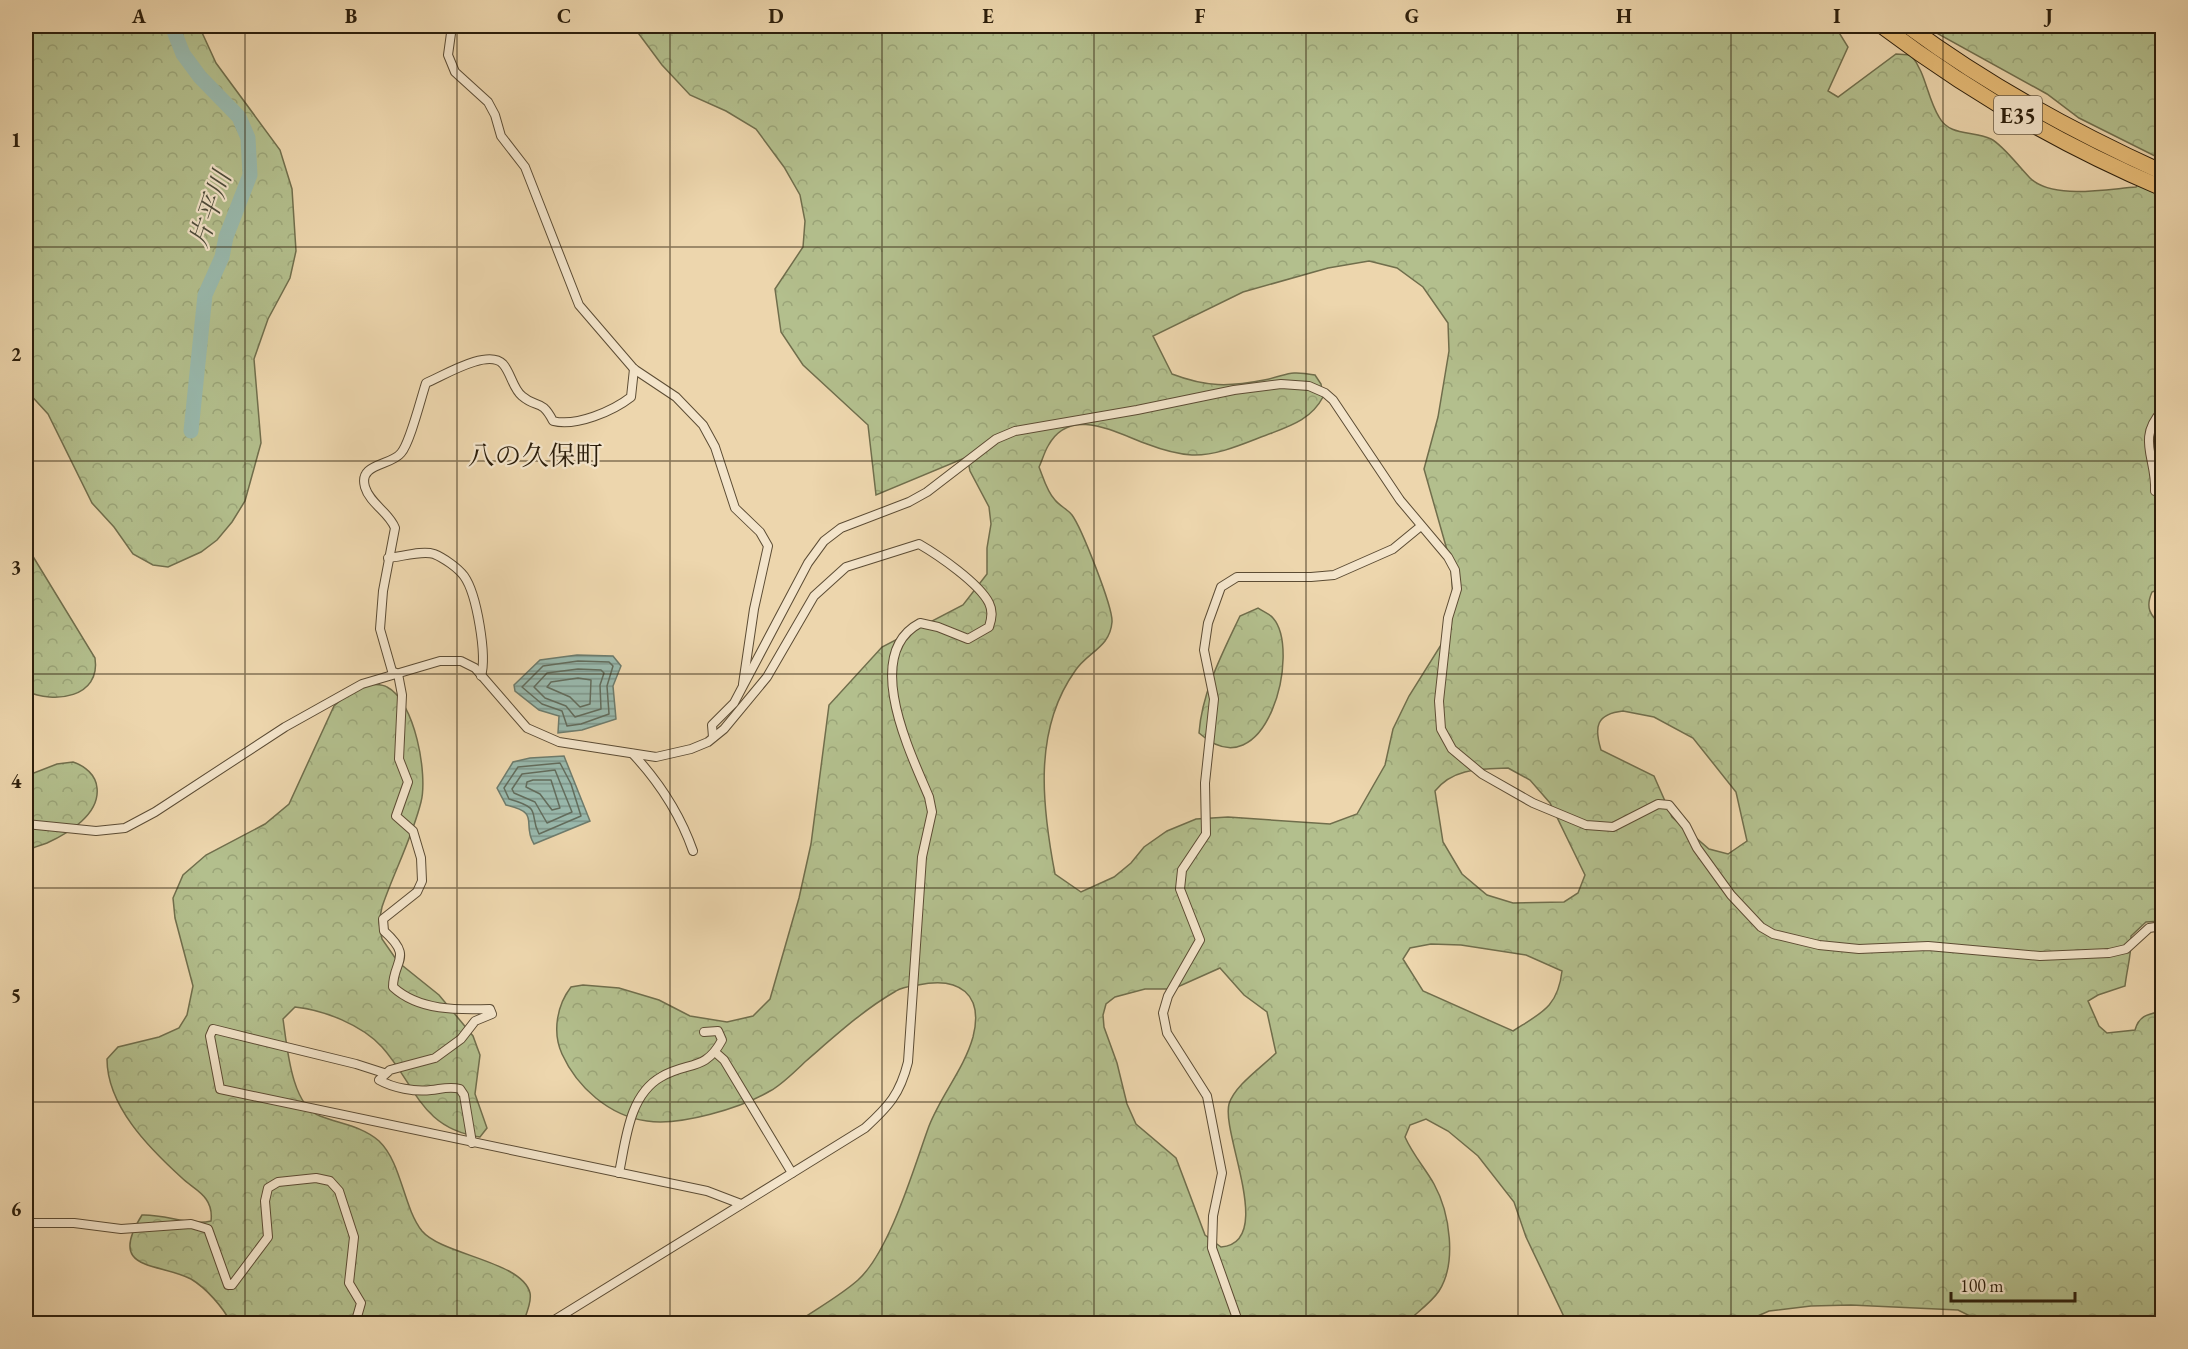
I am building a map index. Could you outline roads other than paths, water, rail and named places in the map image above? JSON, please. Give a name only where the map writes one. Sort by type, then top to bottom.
[{"type":"highway","name":"E35","points":[[1882,26],[2028,121],[2116,168],[2163,188]]},
{"type":"highway","name":"E35","points":[[1908,26],[1987,78],[2075,131],[2163,172]]},
{"type":"street","points":[[452,26],[448,55],[455,72],[488,102],[501,136],[525,167],[579,305],[634,369],[676,397],[703,425],[715,447],[735,508],[760,532],[768,546],[754,609],[743,688]]},
{"type":"street","points":[[398,674],[392,671],[380,629],[388,558],[394,528],[391,519],[365,488],[365,475],[369,469],[390,461],[403,451],[426,383],[481,359],[493,358],[501,362],[523,398],[540,404],[546,408],[553,421],[565,424],[619,406],[631,397],[634,369]]},
{"type":"street","points":[[714,738],[712,724],[734,703],[743,688],[808,563],[824,541],[841,528],[909,502],[927,492],[996,439],[1015,431],[1137,410],[1234,390],[1281,384],[1308,386],[1333,400],[1421,526],[1448,557],[1455,570],[1457,589],[1448,618],[1439,701],[1442,729],[1452,749],[1482,774],[1533,803],[1586,825],[1612,827],[1658,804],[1669,805],[1686,826],[1697,848],[1731,895],[1761,927],[1773,934],[1819,945],[1859,949],[1928,946],[2040,956],[2109,953],[2126,949],[2148,928],[2163,926]]},
{"type":"street","points":[[2155,491],[2156,479],[2148,438],[2155,420],[2163,411]]},
{"type":"street","points":[[1239,1323],[1212,1248],[1213,1216],[1222,1173],[1207,1096],[1167,1033],[1163,1012],[1168,996],[1200,940],[1180,889],[1182,870],[1206,834],[1205,783],[1215,699],[1204,650],[1208,623],[1221,587],[1237,577],[1282,575],[1311,578],[1334,575],[1393,549],[1421,526]]},
{"type":"street","points":[[26,824],[96,831],[125,828],[156,812],[285,727],[332,703],[362,684],[440,661],[461,661],[475,668],[527,729],[559,742],[656,757],[676,753],[714,738],[767,677],[814,596],[846,567],[919,544],[961,575],[988,600],[992,614],[989,627],[968,639],[938,627],[920,623],[909,629],[899,645],[891,675],[897,717],[929,797],[932,812],[922,857],[908,1062],[903,1081],[891,1105],[865,1128],[548,1323]]},
{"type":"street","points":[[388,558],[433,554],[456,568],[465,577],[474,605],[484,655],[485,664],[482,676]]},
{"type":"street","points":[[398,674],[402,695],[399,759],[408,782],[396,816],[413,831],[421,858],[422,881],[417,892],[384,919],[384,930],[401,954],[401,963],[393,976],[393,987],[401,994],[443,1009],[490,1009],[492,1014],[475,1021],[461,1039],[435,1058],[384,1074],[379,1080],[389,1086],[428,1091],[454,1087],[460,1089],[464,1095],[472,1143]]},
{"type":"street","points":[[632,754],[661,787],[681,819],[693,851]]},
{"type":"street","points":[[384,1074],[356,1064],[213,1029],[210,1036],[220,1089],[707,1191],[741,1204]]},
{"type":"street","points":[[619,1173],[629,1123],[639,1099],[646,1089],[662,1076],[710,1059],[722,1040],[720,1034],[712,1030],[704,1032]]},
{"type":"street","points":[[716,1052],[724,1060],[792,1173]]},
{"type":"street","points":[[26,1223],[74,1223],[121,1229],[190,1224],[203,1226],[207,1229],[217,1250],[228,1285],[232,1285],[268,1237],[265,1201],[268,1188],[278,1182],[316,1178],[330,1181],[339,1191],[354,1237],[349,1283],[361,1303],[355,1323]]},
{"type":"water","points":[[577,655],[613,656],[621,666],[613,686],[616,719],[582,730],[558,733],[559,716],[539,710],[515,691],[514,685],[540,660]]},
{"type":"water","points":[[564,756],[590,821],[534,844],[527,815],[517,808],[506,805],[497,788],[513,762],[530,758]]},
{"type":"waterway","name":"片平川","points":[[172,26],[183,54],[200,77],[239,117],[248,138],[250,175],[226,237],[222,257],[205,295],[191,431]]},
{"type":"district","name":"八の久保町","points":[[535,455]]}]
